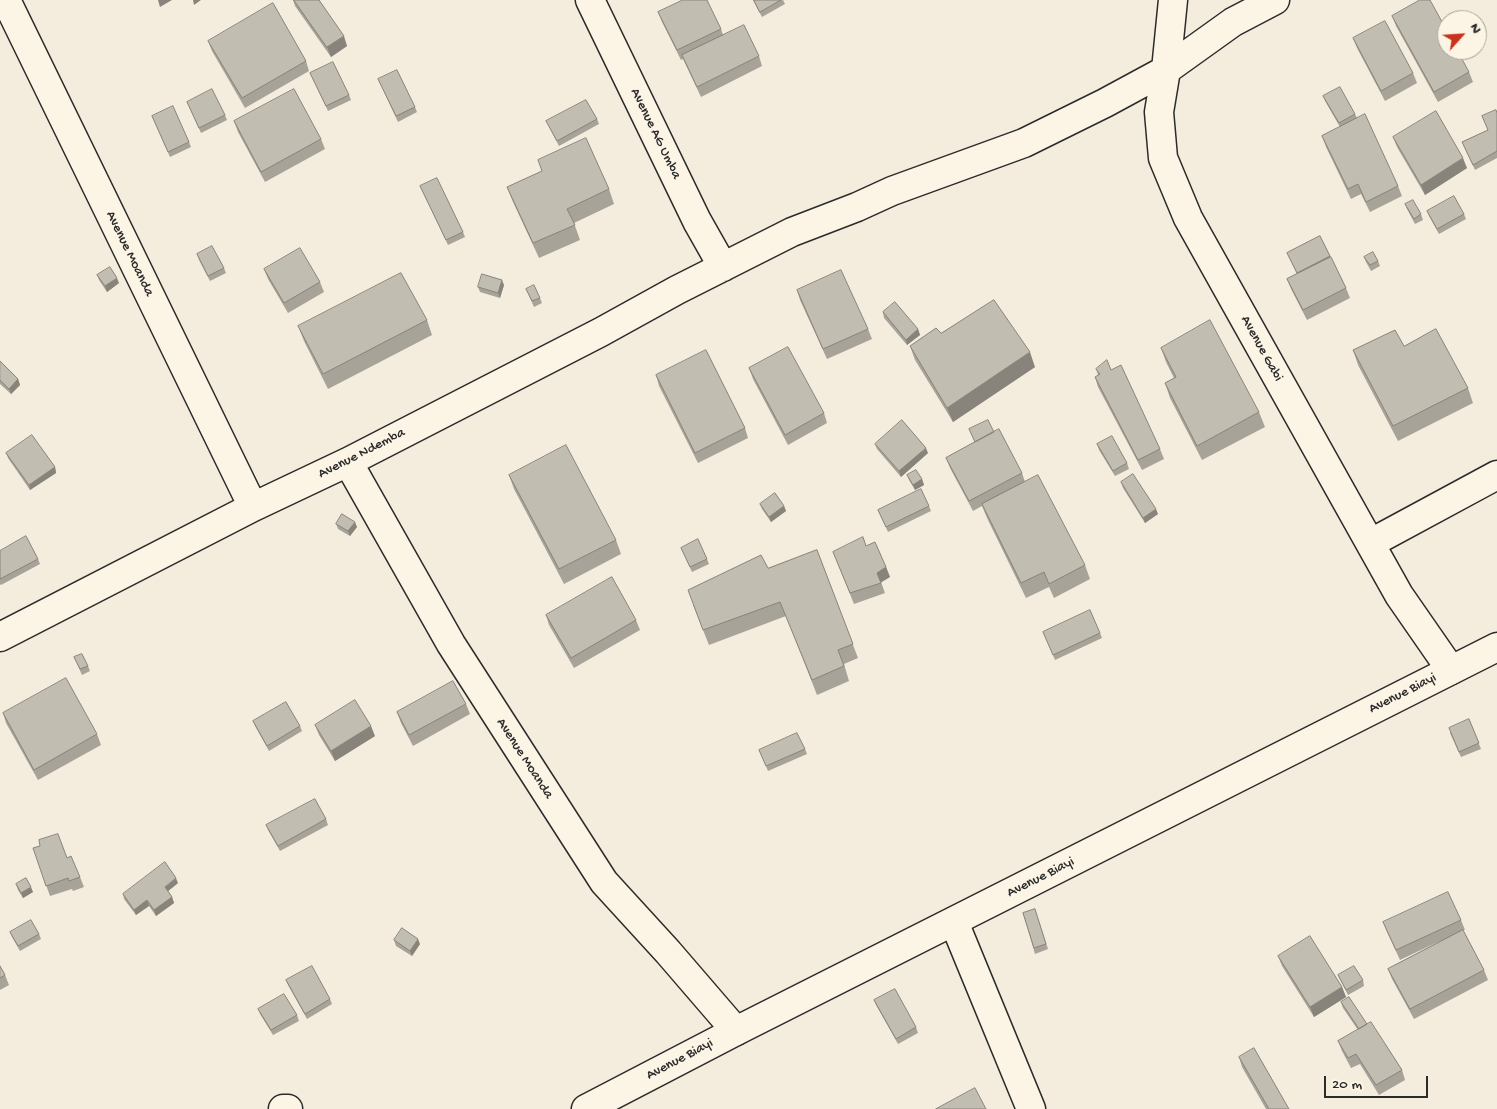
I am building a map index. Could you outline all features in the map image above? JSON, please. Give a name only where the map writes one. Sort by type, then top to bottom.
[{"type":"street","name":"Avenue Moanda","points":[[6,0],[253,507]]},
{"type":"street","name":"Avenue AG Umba","points":[[590,0],[697,221],[723,267]]},
{"type":"street","name":"Avenue Gabi","points":[[1172,0],[1160,112],[1163,158],[1188,218],[1399,595],[1451,670]]},
{"type":"street","name":"Avenue Ndemba","points":[[0,637],[253,507],[348,462],[792,232],[857,207],[892,191],[1024,142],[1105,103],[1166,70],[1234,22],[1275,0]]},
{"type":"street","name":"Avenue Moanda","points":[[348,462],[452,644],[604,882],[736,1030]]},
{"type":"street","points":[[1371,543],[1497,475]]},
{"type":"street","name":"Avenue Biayi","points":[[586,1109],[736,1030],[954,922],[1497,647]]},
{"type":"street","points":[[954,922],[1031,1109]]},
{"type":"street","points":[[283,1109],[288,1109]]},
{"type":"building","points":[[294,0],[319,0],[344,36],[327,47]]},
{"type":"building","points":[[683,0],[707,0],[721,29],[677,50],[658,12]]},
{"type":"building","points":[[754,0],[781,0],[760,12]]},
{"type":"building","points":[[1420,0],[1430,0],[1437,13],[1437,60],[1462,60],[1469,72],[1434,92],[1392,16]]},
{"type":"building","points":[[273,3],[306,61],[242,98],[208,41]]},
{"type":"building","points":[[1385,21],[1413,73],[1381,91],[1353,38]]},
{"type":"building","points":[[744,25],[759,56],[697,87],[682,55]]},
{"type":"building","points":[[333,62],[349,95],[326,106],[310,73]]},
{"type":"building","points":[[397,70],[415,107],[396,116],[378,79]]},
{"type":"building","points":[[1340,87],[1355,114],[1339,123],[1323,96]]},
{"type":"building","points":[[212,89],[225,115],[199,128],[187,102]]},
{"type":"building","points":[[294,89],[321,139],[261,172],[234,121]]},
{"type":"building","points":[[586,100],[597,119],[557,141],[546,121]]},
{"type":"building","points":[[173,106],[189,142],[168,152],[152,116]]},
{"type":"building","points":[[1496,110],[1497,151],[1473,165],[1462,142],[1488,130],[1482,116]]},
{"type":"building","points":[[1436,111],[1463,158],[1421,185],[1393,137]]},
{"type":"building","points":[[1365,114],[1398,186],[1366,202],[1358,184],[1348,189],[1322,136]]},
{"type":"building","points":[[586,138],[609,189],[567,209],[575,225],[533,243],[507,187],[542,171],[538,160]]},
{"type":"building","points":[[437,178],[463,232],[446,240],[420,186]]},
{"type":"building","points":[[1454,196],[1464,214],[1437,229],[1427,211]]},
{"type":"building","points":[[1413,200],[1421,214],[1414,219],[1405,204]]},
{"type":"building","points":[[1320,236],[1330,256],[1297,273],[1287,253]]},
{"type":"building","points":[[212,246],[224,268],[208,276],[197,254]]},
{"type":"building","points":[[300,248],[320,282],[284,303],[264,269]]},
{"type":"building","points":[[1373,252],[1378,261],[1370,265],[1364,257]]},
{"type":"building","points":[[1331,257],[1346,288],[1303,310],[1287,279]]},
{"type":"building","points":[[110,267],[117,278],[105,286],[97,275]]},
{"type":"building","points":[[841,270],[868,329],[823,349],[797,290]]},
{"type":"building","points":[[401,273],[427,320],[323,374],[298,326]]},
{"type":"building","points":[[482,274],[502,280],[498,293],[478,287]]},
{"type":"building","points":[[534,285],[540,298],[532,301],[526,289]]},
{"type":"building","points":[[994,300],[1030,352],[947,408],[910,346],[936,328],[941,333]]},
{"type":"building","points":[[895,302],[918,329],[906,340],[883,312]]},
{"type":"building","points":[[1210,320],[1259,412],[1197,446],[1165,383],[1176,377],[1161,348]]},
{"type":"building","points":[[1436,329],[1468,388],[1393,426],[1353,350],[1395,330],[1404,346]]},
{"type":"building","points":[[788,347],[824,413],[785,435],[749,368]]},
{"type":"building","points":[[706,350],[745,428],[695,453],[656,375]]},
{"type":"building","points":[[1107,360],[1111,370],[1121,365],[1160,449],[1138,460],[1095,377],[1100,374],[1096,369]]},
{"type":"building","points":[[0,361],[18,379],[9,389],[0,380]]},
{"type":"building","points":[[902,420],[926,448],[899,471],[875,444]]},
{"type":"building","points":[[988,420],[994,432],[975,442],[969,429]]},
{"type":"building","points":[[999,429],[1022,473],[969,501],[946,458]]},
{"type":"building","points":[[32,435],[55,467],[29,485],[6,453]]},
{"type":"building","points":[[1112,436],[1127,463],[1113,471],[1097,444]]},
{"type":"building","points":[[566,445],[616,540],[559,569],[509,475]]},
{"type":"building","points":[[916,470],[922,479],[913,485],[907,475]]},
{"type":"building","points":[[1133,474],[1156,509],[1143,518],[1121,482]]},
{"type":"building","points":[[1038,475],[1085,565],[1049,584],[1044,572],[1021,583],[982,504]]},
{"type":"building","points":[[921,489],[929,506],[886,527],[878,510]]},
{"type":"building","points":[[775,493],[784,506],[769,517],[760,504]]},
{"type":"building","points":[[342,514],[355,522],[348,531],[336,524]]},
{"type":"building","points":[[26,536],[38,559],[0,579],[0,551]]},
{"type":"building","points":[[863,537],[866,546],[875,542],[886,567],[877,573],[881,583],[850,593],[833,552]]},
{"type":"building","points":[[698,539],[707,559],[690,567],[681,548]]},
{"type":"building","points":[[817,550],[853,644],[838,650],[844,666],[812,680],[780,602],[703,630],[688,590],[761,555],[768,568]]},
{"type":"building","points":[[612,577],[636,620],[571,658],[546,615]]},
{"type":"building","points":[[1090,610],[1100,633],[1053,655],[1043,632]]},
{"type":"building","points":[[82,654],[88,666],[80,669],[74,657]]},
{"type":"building","points":[[66,678],[97,734],[34,770],[3,713]]},
{"type":"building","points":[[453,681],[466,704],[409,735],[397,712]]},
{"type":"building","points":[[355,700],[371,726],[331,751],[315,725]]},
{"type":"building","points":[[286,702],[300,726],[267,746],[253,721]]},
{"type":"building","points":[[1469,719],[1479,743],[1459,752],[1449,728]]},
{"type":"building","points":[[797,733],[805,749],[766,766],[759,750]]},
{"type":"building","points":[[315,799],[326,819],[278,846],[266,825]]},
{"type":"building","points":[[58,834],[67,858],[71,856],[80,877],[69,881],[68,878],[46,886],[33,848],[40,846],[39,840]]},
{"type":"building","points":[[165,862],[176,878],[165,887],[172,897],[154,910],[147,900],[134,910],[123,894]]},
{"type":"building","points":[[26,878],[31,887],[21,893],[16,884]]},
{"type":"building","points":[[1448,892],[1461,920],[1396,950],[1383,922]]},
{"type":"building","points":[[1035,909],[1046,944],[1034,948],[1023,913]]},
{"type":"building","points":[[31,920],[39,934],[18,946],[10,932]]},
{"type":"building","points":[[402,928],[418,939],[410,951],[394,940]]},
{"type":"building","points":[[1463,930],[1484,970],[1410,1009],[1388,969]]},
{"type":"building","points":[[1310,936],[1342,987],[1310,1007],[1278,956]]},
{"type":"building","points":[[0,966],[5,975],[0,978]]},
{"type":"building","points":[[312,966],[330,999],[305,1014],[286,980]]},
{"type":"building","points":[[1354,966],[1363,980],[1346,990],[1338,975]]},
{"type":"building","points":[[895,989],[916,1027],[896,1039],[874,1000]]},
{"type":"building","points":[[284,994],[297,1015],[271,1030],[258,1009]]},
{"type":"building","points":[[1349,997],[1367,1024],[1359,1029],[1341,1002]]},
{"type":"building","points":[[1371,1022],[1402,1070],[1376,1085],[1356,1054],[1348,1058],[1338,1041]]},
{"type":"building","points":[[1254,1048],[1289,1109],[1269,1109],[1239,1057]]},
{"type":"building","points":[[975,1088],[986,1109],[936,1109]]}]
